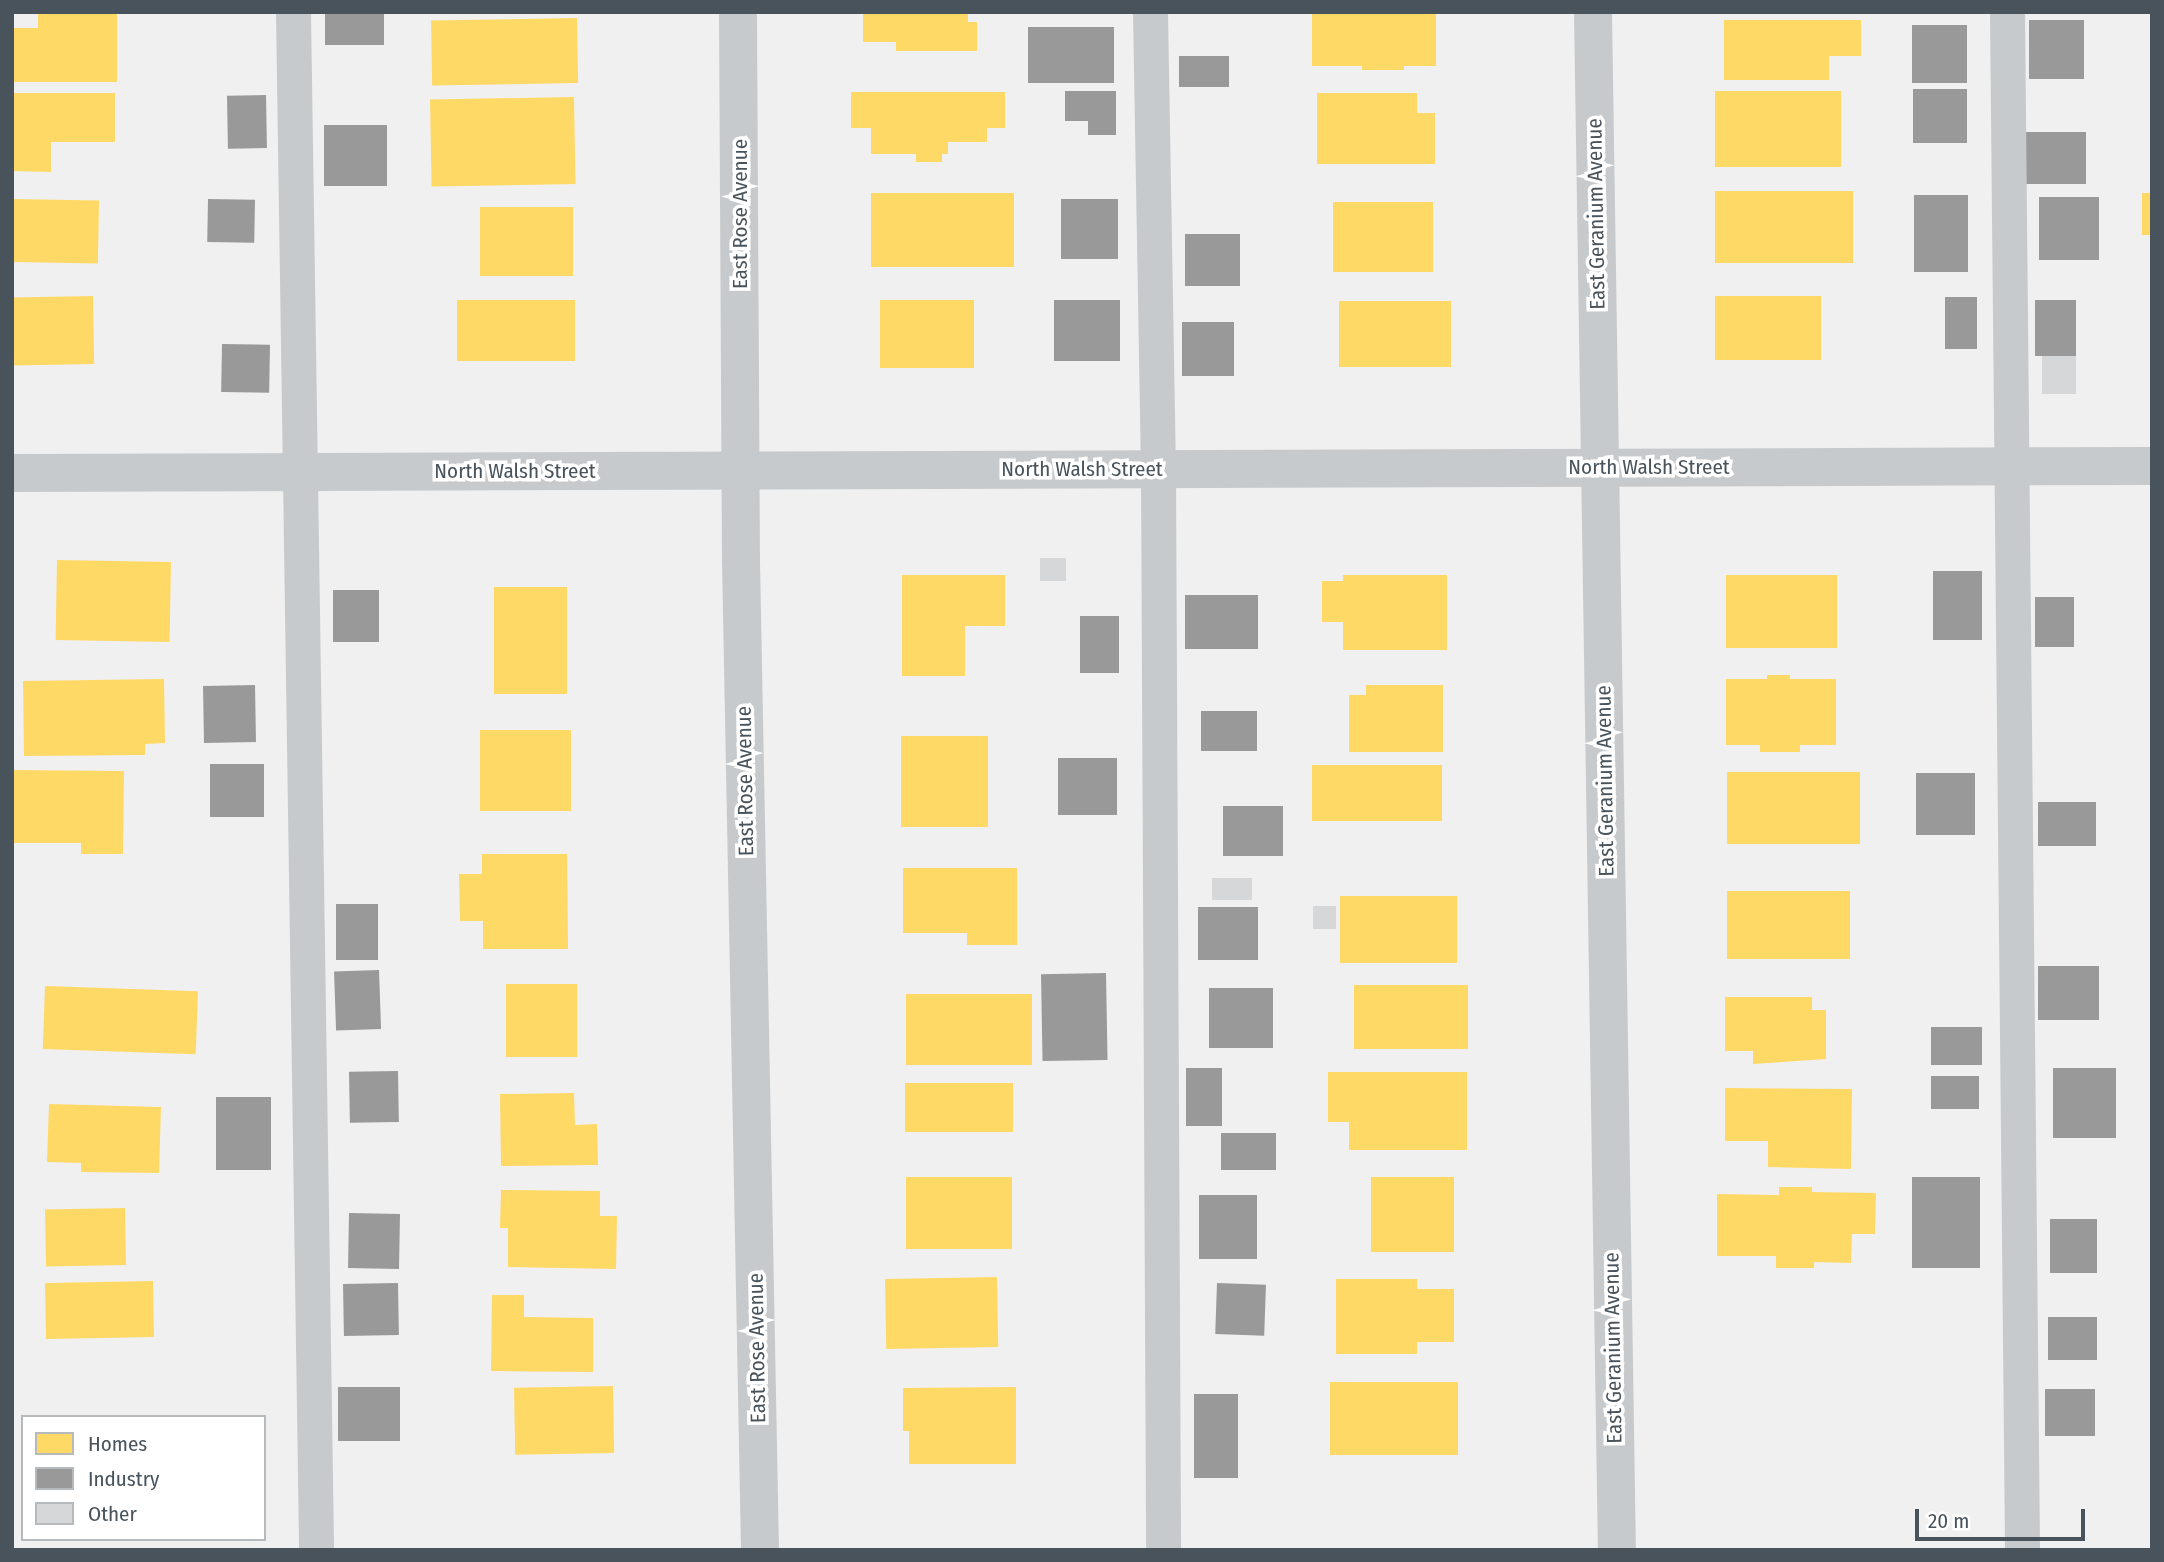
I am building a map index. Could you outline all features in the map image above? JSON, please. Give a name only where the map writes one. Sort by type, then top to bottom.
[{"type":"street","name":"East Rose Avenue","points":[[738,12],[740,470],[760,1550]]},
{"type":"street","name":"East Geranium Avenue","points":[[1593,12],[1617,1550]]},
{"type":"street","name":"North Walsh Street","points":[[12,472],[2152,466]]},
{"type":"lane","points":[[293,12],[316,1550]]},
{"type":"lane","points":[[1150,12],[1158,469],[1163,1550]]},
{"type":"lane","points":[[2007,12],[2022,1550]]},
{"type":"building: Homes","points":[[863,12],[968,12],[968,22],[977,22],[977,51],[896,51],[896,42],[863,42]]},
{"type":"building: Homes","points":[[1312,12],[1436,12],[1436,66],[1404,66],[1404,70],[1362,70],[1362,66],[1312,66]]},
{"type":"building: Homes","points":[[38,14],[117,14],[117,82],[12,82],[12,28],[38,28]]},
{"type":"building: Homes","points":[[577,18],[578,83],[432,86],[431,21]]},
{"type":"building: Homes","points":[[1724,20],[1861,20],[1861,56],[1829,56],[1829,80],[1724,80]]},
{"type":"building: Homes","points":[[1715,91],[1841,91],[1841,167],[1715,167]]},
{"type":"building: Homes","points":[[851,92],[1005,92],[1005,128],[987,128],[987,142],[948,142],[948,154],[942,154],[942,162],[916,162],[916,154],[871,154],[871,128],[851,128]]},
{"type":"building: Homes","points":[[12,93],[115,93],[115,142],[51,142],[51,172],[12,171]]},
{"type":"building: Homes","points":[[1317,93],[1417,93],[1417,113],[1435,113],[1435,164],[1317,164]]},
{"type":"building: Homes","points":[[574,97],[576,184],[432,186],[430,100]]},
{"type":"building: Homes","points":[[1715,191],[1853,191],[1853,263],[1715,263]]},
{"type":"building: Homes","points":[[871,193],[1014,193],[1014,267],[871,267]]},
{"type":"building: Homes","points":[[2142,193],[2152,193],[2152,235],[2142,235]]},
{"type":"building: Homes","points":[[12,199],[99,201],[98,264],[12,262]]},
{"type":"building: Homes","points":[[1333,202],[1433,202],[1433,272],[1333,272]]},
{"type":"building: Homes","points":[[480,207],[573,207],[573,276],[480,276]]},
{"type":"building: Homes","points":[[93,296],[94,364],[14,365],[13,297]]},
{"type":"building: Homes","points":[[1715,296],[1821,296],[1821,360],[1715,360]]},
{"type":"building: Homes","points":[[457,300],[575,300],[575,361],[457,361]]},
{"type":"building: Homes","points":[[880,300],[974,300],[974,368],[880,368]]},
{"type":"building: Homes","points":[[1339,301],[1451,301],[1451,367],[1339,367]]},
{"type":"building: Homes","points":[[57,560],[171,562],[170,642],[56,640]]},
{"type":"building: Homes","points":[[902,575],[1005,575],[1005,626],[965,626],[965,676],[902,676]]},
{"type":"building: Homes","points":[[1343,575],[1447,575],[1447,650],[1343,650],[1343,622],[1322,622],[1322,581],[1343,581]]},
{"type":"building: Homes","points":[[1726,575],[1837,575],[1837,648],[1726,648]]},
{"type":"building: Homes","points":[[494,587],[567,587],[567,694],[494,694]]},
{"type":"building: Homes","points":[[1767,675],[1790,675],[1790,679],[1836,679],[1836,745],[1800,745],[1800,752],[1760,752],[1760,745],[1726,745],[1726,679],[1767,679]]},
{"type":"building: Homes","points":[[164,679],[165,743],[145,744],[145,755],[24,756],[23,681]]},
{"type":"building: Homes","points":[[1366,685],[1443,685],[1443,752],[1349,752],[1349,695],[1366,695]]},
{"type":"building: Homes","points":[[480,730],[571,730],[571,811],[480,811]]},
{"type":"building: Homes","points":[[901,736],[988,736],[988,827],[901,827]]},
{"type":"building: Homes","points":[[1312,765],[1442,765],[1442,821],[1312,821]]},
{"type":"building: Homes","points":[[12,770],[124,771],[123,854],[81,854],[81,843],[12,843]]},
{"type":"building: Homes","points":[[1727,772],[1860,772],[1860,844],[1727,844]]},
{"type":"building: Homes","points":[[482,854],[567,854],[568,949],[483,949],[483,921],[460,921],[459,874],[482,874]]},
{"type":"building: Homes","points":[[903,868],[1017,868],[1017,945],[967,945],[967,933],[903,933]]},
{"type":"building: Homes","points":[[1727,891],[1850,891],[1850,959],[1727,959]]},
{"type":"building: Homes","points":[[1340,896],[1457,896],[1457,963],[1340,963]]},
{"type":"building: Homes","points":[[506,984],[577,984],[577,1057],[506,1057]]},
{"type":"building: Homes","points":[[1354,985],[1468,985],[1468,1049],[1354,1049]]},
{"type":"building: Homes","points":[[45,986],[198,991],[196,1054],[43,1049]]},
{"type":"building: Homes","points":[[906,994],[1032,994],[1032,1065],[906,1065]]},
{"type":"building: Homes","points":[[1725,997],[1812,997],[1812,1010],[1826,1010],[1826,1059],[1753,1064],[1753,1051],[1725,1051]]},
{"type":"building: Homes","points":[[1328,1072],[1467,1072],[1467,1150],[1349,1150],[1349,1122],[1328,1122]]},
{"type":"building: Homes","points":[[905,1083],[1013,1083],[1013,1132],[905,1132]]},
{"type":"building: Homes","points":[[1725,1088],[1852,1089],[1851,1169],[1768,1167],[1768,1141],[1725,1141]]},
{"type":"building: Homes","points":[[574,1093],[575,1125],[597,1124],[598,1165],[501,1166],[500,1094]]},
{"type":"building: Homes","points":[[49,1104],[161,1107],[159,1173],[81,1172],[81,1163],[47,1162]]},
{"type":"building: Homes","points":[[906,1177],[1012,1177],[1012,1249],[906,1249]]},
{"type":"building: Homes","points":[[1371,1177],[1454,1177],[1454,1252],[1371,1252]]},
{"type":"building: Homes","points":[[1779,1187],[1812,1187],[1812,1192],[1876,1193],[1875,1234],[1852,1234],[1851,1263],[1814,1262],[1814,1268],[1776,1268],[1776,1256],[1717,1256],[1717,1194],[1779,1195]]},
{"type":"building: Homes","points":[[501,1190],[600,1191],[600,1216],[617,1216],[616,1269],[508,1267],[508,1228],[500,1228]]},
{"type":"building: Homes","points":[[125,1208],[126,1265],[46,1266],[45,1209]]},
{"type":"building: Homes","points":[[997,1277],[998,1347],[886,1349],[885,1279]]},
{"type":"building: Homes","points":[[1336,1279],[1417,1279],[1417,1289],[1454,1289],[1454,1342],[1417,1342],[1417,1354],[1336,1354]]},
{"type":"building: Homes","points":[[153,1281],[154,1337],[46,1339],[45,1283]]},
{"type":"building: Homes","points":[[492,1295],[524,1295],[524,1317],[593,1318],[593,1372],[491,1371]]},
{"type":"building: Homes","points":[[1330,1382],[1458,1382],[1458,1455],[1330,1455]]},
{"type":"building: Homes","points":[[613,1386],[614,1453],[515,1455],[514,1388]]},
{"type":"building: Homes","points":[[1016,1387],[1016,1464],[909,1464],[909,1431],[903,1431],[903,1388]]},
{"type":"building: Industry","points":[[325,12],[384,12],[384,45],[325,45]]},
{"type":"building: Industry","points":[[2029,20],[2084,20],[2084,79],[2029,79]]},
{"type":"building: Industry","points":[[1912,25],[1967,25],[1967,83],[1912,83]]},
{"type":"building: Industry","points":[[1028,27],[1114,27],[1114,83],[1028,83]]},
{"type":"building: Industry","points":[[1179,56],[1229,56],[1229,87],[1179,87]]},
{"type":"building: Industry","points":[[1913,89],[1967,89],[1967,143],[1913,143]]},
{"type":"building: Industry","points":[[1065,91],[1116,91],[1116,135],[1088,135],[1088,121],[1065,121]]},
{"type":"building: Industry","points":[[266,95],[267,148],[228,149],[227,96]]},
{"type":"building: Industry","points":[[324,125],[387,125],[387,186],[324,186]]},
{"type":"building: Industry","points":[[2024,132],[2086,132],[2086,184],[2024,184]]},
{"type":"building: Industry","points":[[1914,195],[1968,195],[1968,272],[1914,272]]},
{"type":"building: Industry","points":[[2039,197],[2099,197],[2099,260],[2039,260]]},
{"type":"building: Industry","points":[[208,199],[255,200],[254,243],[207,242]]},
{"type":"building: Industry","points":[[1061,199],[1118,199],[1118,259],[1061,259]]},
{"type":"building: Industry","points":[[1185,234],[1240,234],[1240,286],[1185,286]]},
{"type":"building: Industry","points":[[1945,297],[1977,297],[1977,349],[1945,349]]},
{"type":"building: Industry","points":[[1054,300],[1120,300],[1120,361],[1054,361]]},
{"type":"building: Industry","points":[[2035,300],[2076,300],[2076,356],[2035,356]]},
{"type":"building: Industry","points":[[1182,322],[1234,322],[1234,376],[1182,376]]},
{"type":"building: Industry","points":[[222,344],[270,345],[269,393],[221,392]]},
{"type":"building: Industry","points":[[1933,571],[1982,571],[1982,640],[1933,640]]},
{"type":"building: Industry","points":[[333,590],[379,590],[379,642],[333,642]]},
{"type":"building: Industry","points":[[1185,595],[1258,595],[1258,649],[1185,649]]},
{"type":"building: Industry","points":[[2035,597],[2074,597],[2074,647],[2035,647]]},
{"type":"building: Industry","points":[[1080,616],[1119,616],[1119,673],[1080,673]]},
{"type":"building: Industry","points":[[255,685],[256,742],[204,743],[203,686]]},
{"type":"building: Industry","points":[[1201,711],[1257,711],[1257,751],[1201,751]]},
{"type":"building: Industry","points":[[1058,758],[1117,758],[1117,815],[1058,815]]},
{"type":"building: Industry","points":[[210,764],[264,764],[264,817],[210,817]]},
{"type":"building: Industry","points":[[1916,773],[1975,773],[1975,835],[1916,835]]},
{"type":"building: Industry","points":[[2038,802],[2096,802],[2096,846],[2038,846]]},
{"type":"building: Industry","points":[[1223,806],[1283,806],[1283,856],[1223,856]]},
{"type":"building: Industry","points":[[336,904],[378,904],[378,960],[336,960]]},
{"type":"building: Industry","points":[[1198,907],[1258,907],[1258,960],[1198,960]]},
{"type":"building: Industry","points":[[2038,966],[2099,966],[2099,1020],[2038,1020]]},
{"type":"building: Industry","points":[[379,970],[381,1029],[336,1031],[334,972]]},
{"type":"building: Industry","points":[[1106,973],[1108,1060],[1043,1061],[1041,974]]},
{"type":"building: Industry","points":[[1209,988],[1273,988],[1273,1048],[1209,1048]]},
{"type":"building: Industry","points":[[1931,1027],[1982,1027],[1982,1065],[1931,1065]]},
{"type":"building: Industry","points":[[1186,1068],[1222,1068],[1222,1126],[1186,1126]]},
{"type":"building: Industry","points":[[2053,1068],[2116,1068],[2116,1138],[2053,1138]]},
{"type":"building: Industry","points":[[398,1071],[399,1122],[350,1123],[349,1072]]},
{"type":"building: Industry","points":[[1931,1076],[1979,1076],[1979,1109],[1931,1109]]},
{"type":"building: Industry","points":[[216,1097],[271,1097],[271,1170],[216,1170]]},
{"type":"building: Industry","points":[[1221,1133],[1276,1133],[1276,1170],[1221,1170]]},
{"type":"building: Industry","points":[[1912,1177],[1980,1177],[1980,1268],[1912,1268]]},
{"type":"building: Industry","points":[[1199,1195],[1257,1195],[1257,1259],[1199,1259]]},
{"type":"building: Industry","points":[[349,1213],[400,1214],[399,1269],[348,1268]]},
{"type":"building: Industry","points":[[2050,1219],[2097,1219],[2097,1273],[2050,1273]]},
{"type":"building: Industry","points":[[398,1283],[399,1335],[344,1336],[343,1284]]},
{"type":"building: Industry","points":[[1217,1283],[1266,1285],[1264,1336],[1215,1334]]},
{"type":"building: Industry","points":[[2048,1317],[2097,1317],[2097,1360],[2048,1360]]},
{"type":"building: Industry","points":[[338,1387],[400,1387],[400,1441],[338,1441]]},
{"type":"building: Industry","points":[[2045,1389],[2095,1389],[2095,1436],[2045,1436]]},
{"type":"building: Industry","points":[[1194,1394],[1238,1394],[1238,1478],[1194,1478]]},
{"type":"building: Other","points":[[2042,356],[2076,356],[2076,394],[2042,394]]},
{"type":"building: Other","points":[[1040,558],[1066,558],[1066,581],[1040,581]]},
{"type":"building: Other","points":[[1212,878],[1252,878],[1252,900],[1212,900]]},
{"type":"building: Other","points":[[1313,906],[1336,906],[1336,929],[1313,929]]}]
